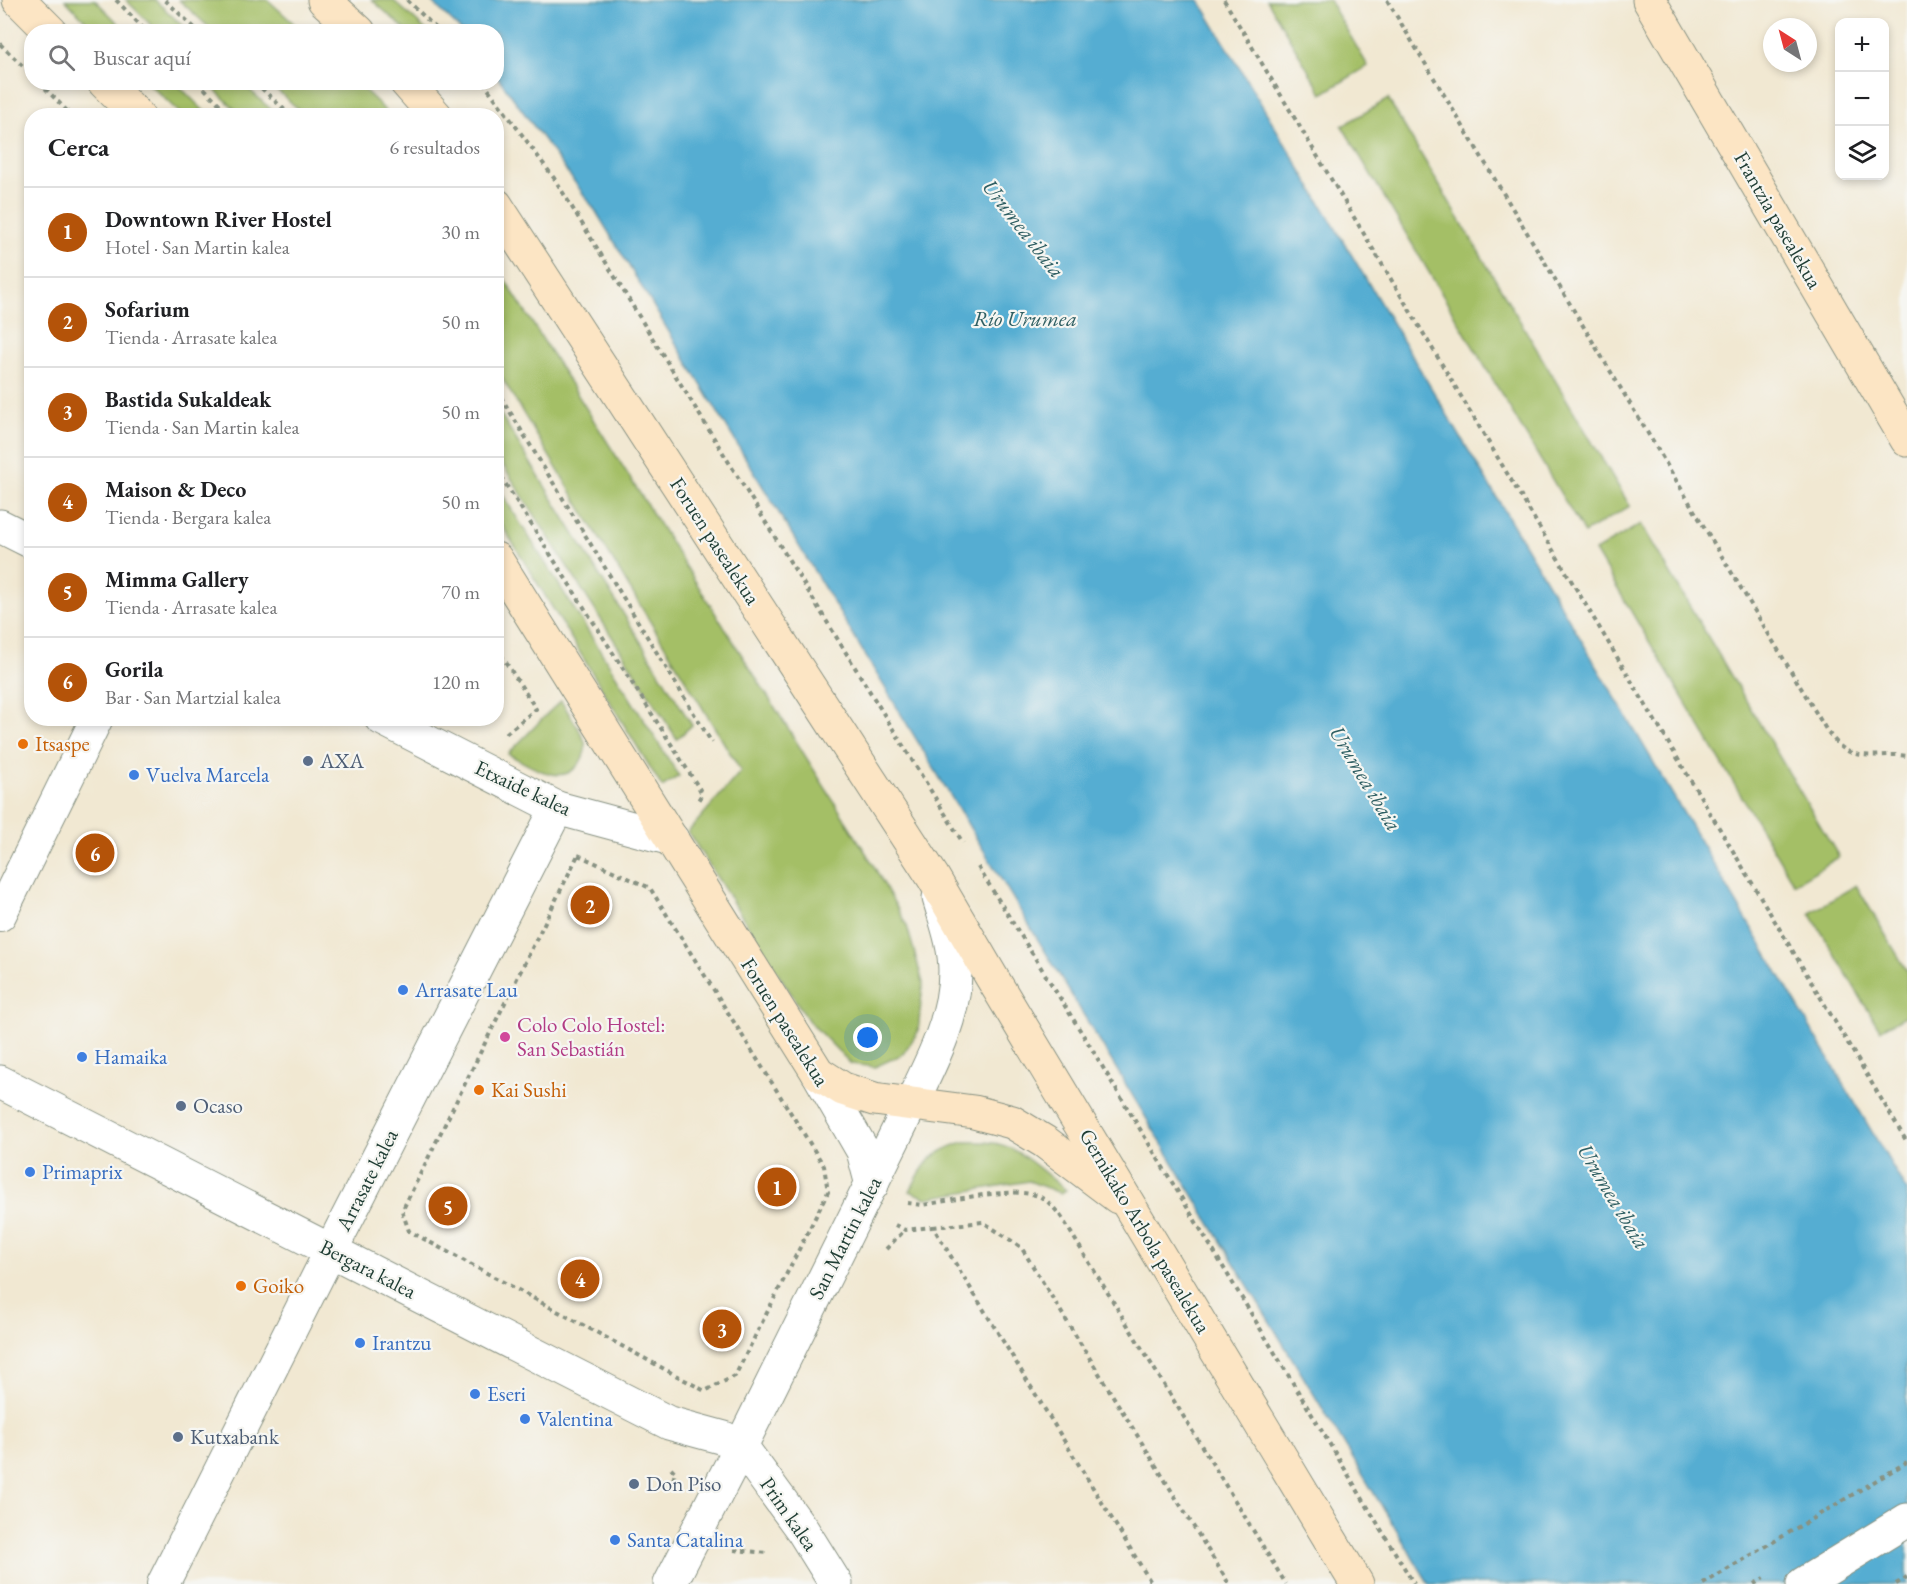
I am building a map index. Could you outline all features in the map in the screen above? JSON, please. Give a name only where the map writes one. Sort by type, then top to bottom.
[{"type":"main road","points":[[19,0],[43,24]]},
{"type":"main road","points":[[324,0],[350,24]]},
{"type":"main road","name":"Frantzia pasealekua","points":[[1649,0],[1907,440]]},
{"type":"main road","points":[[112,90],[130,108]]},
{"type":"main road","points":[[413,90],[429,108]]},
{"type":"main road","name":"Foruen pasealekua","points":[[504,217],[933,877]]},
{"type":"main road","name":"Foruen pasealekua","points":[[504,572],[818,1073]]},
{"type":"main road","name":"Gernikako Arbola pasealekua","points":[[933,877],[1357,1584]]},
{"type":"main road","points":[[818,1073],[843,1089],[874,1099],[974,1112],[1011,1122],[1045,1142],[1131,1208]]},
{"type":"street","points":[[0,526],[24,538]]},
{"type":"street","points":[[0,915],[93,726]]},
{"type":"street","name":"Etxaide kalea","points":[[397,726],[557,808],[672,839]]},
{"type":"street","name":"Arrasate kalea","points":[[163,1584],[557,808]]},
{"type":"street","name":"San Martin kalea","points":[[670,1584],[932,1062],[952,998],[955,971],[952,943],[933,877]]},
{"type":"street","name":"Foruen pasealekua","points":[[818,1073],[863,1151],[872,1185]]},
{"type":"street","name":"Bergara kalea","points":[[0,1082],[669,1423],[724,1438],[741,1446]]},
{"type":"street","name":"Prim kalea","points":[[741,1446],[803,1531],[836,1584]]},
{"type":"street","points":[[1803,1584],[1907,1520]]},
{"type":"path","points":[[116,0],[139,24]]},
{"type":"path","points":[[165,0],[190,24]]},
{"type":"path","points":[[407,0],[432,24]]},
{"type":"path","points":[[1224,0],[1907,1142]]},
{"type":"path","points":[[1387,0],[1827,731],[1845,750],[1866,756],[1896,753],[1907,756]]},
{"type":"path","points":[[0,44],[24,67]]},
{"type":"path","points":[[47,90],[64,108]]},
{"type":"path","points":[[206,90],[223,108]]},
{"type":"path","points":[[263,90],[283,108]]},
{"type":"path","points":[[504,402],[712,743]]},
{"type":"path","points":[[504,482],[702,794]]},
{"type":"path","points":[[500,738],[536,709],[504,659]]},
{"type":"path","points":[[579,855],[650,888],[824,1166],[828,1192],[735,1376],[705,1391],[409,1231],[402,1211],[579,855]]},
{"type":"path","points":[[903,1201],[912,1205],[922,1205],[1022,1192],[1039,1196],[1052,1205],[1286,1584]]},
{"type":"path","points":[[889,1222],[905,1230],[983,1222],[1021,1247],[1229,1584]]},
{"type":"path","points":[[933,1227],[1152,1584]]},
{"type":"path","points":[[881,1253],[905,1230]]},
{"type":"path","points":[[1703,1584],[1907,1462]]},
{"type":"path","points":[[669,1465],[675,1472],[670,1494]]},
{"type":"path","points":[[732,1550],[769,1553]]},
{"type":"path","points":[[1896,1584],[1907,1577]]},
{"type":"green space","points":[[65,0],[95,0],[119,24],[89,24]]},
{"type":"green space","points":[[126,0],[155,0],[181,24],[150,24]]},
{"type":"green space","points":[[179,0],[268,0],[294,24],[205,24]]},
{"type":"green space","points":[[372,0],[393,0],[419,24],[399,24]]},
{"type":"green space","points":[[1267,0],[1329,0],[1368,66],[1322,94]]},
{"type":"green space","points":[[155,90],[183,90],[201,108],[175,108]]},
{"type":"green space","points":[[215,90],[250,90],[269,108],[234,108]]},
{"type":"green space","points":[[277,90],[364,90],[382,108],[297,108]]},
{"type":"green space","points":[[1388,99],[1630,506],[1584,533],[1342,126]]},
{"type":"green space","points":[[504,278],[871,861],[907,926],[923,983],[918,1032],[903,1054],[875,1067],[851,1064],[808,1020],[688,832],[741,771],[504,382]]},
{"type":"green space","points":[[504,420],[692,725],[677,739],[504,467]]},
{"type":"green space","points":[[504,497],[679,776],[662,787],[504,528]]},
{"type":"green space","points":[[1641,524],[1839,857],[1794,884],[1595,551]]},
{"type":"green space","points":[[561,701],[585,742],[583,757],[572,771],[563,774],[544,772],[508,754],[551,710]]},
{"type":"green space","points":[[1856,885],[1907,971],[1907,1015],[1880,1030],[1810,913]]},
{"type":"green space","points":[[963,1142],[994,1143],[1012,1149],[1066,1190],[1060,1193],[1029,1181],[927,1198],[910,1191],[930,1159],[943,1150]]},
{"type":"water","name":"Río Urumea","points":[[430,0],[1199,0],[1512,523],[1907,1191],[1907,1584],[1429,1584],[595,210],[504,86],[504,24],[455,24]]},
{"type":"place","name":"Itsaspe","points":[[23,744]]},
{"type":"place","name":"AXA","points":[[308,761]]},
{"type":"place","name":"Vuelva Marcela","points":[[134,775]]},
{"type":"place","name":"Gorila","points":[[95,853]]},
{"type":"place","name":"Sofarium","points":[[590,905]]},
{"type":"place","name":"Arrasate Lau","points":[[403,990]]},
{"type":"place","name":"Colo Colo Hostel: San Sebastián","points":[[505,1037]]},
{"type":"place","name":"Hamaika","points":[[82,1057]]},
{"type":"place","name":"Kai Sushi","points":[[479,1090]]},
{"type":"place","name":"Ocaso","points":[[181,1106]]},
{"type":"place","name":"Primaprix","points":[[30,1172]]},
{"type":"place","name":"Downtown River Hostel","points":[[777,1187]]},
{"type":"place","name":"Mimma Gallery","points":[[448,1206]]},
{"type":"place","name":"Maison & Deco","points":[[580,1279]]},
{"type":"place","name":"Goiko","points":[[241,1286]]},
{"type":"place","name":"Bastida Sukaldeak","points":[[722,1329]]},
{"type":"place","name":"Irantzu","points":[[360,1343]]},
{"type":"place","name":"Eseri","points":[[475,1394]]},
{"type":"place","name":"Valentina","points":[[525,1419]]},
{"type":"place","name":"Kutxabank","points":[[178,1437]]},
{"type":"place","name":"Don Piso","points":[[634,1484]]},
{"type":"place","name":"Santa Catalina","points":[[615,1540]]},
{"type":"water label","name":"Urumea ibaia","points":[[1024,228]]},
{"type":"water label","name":"Urumea ibaia","points":[[1366,778]]},
{"type":"water label","name":"Urumea ibaia","points":[[1614,1196]]}]
